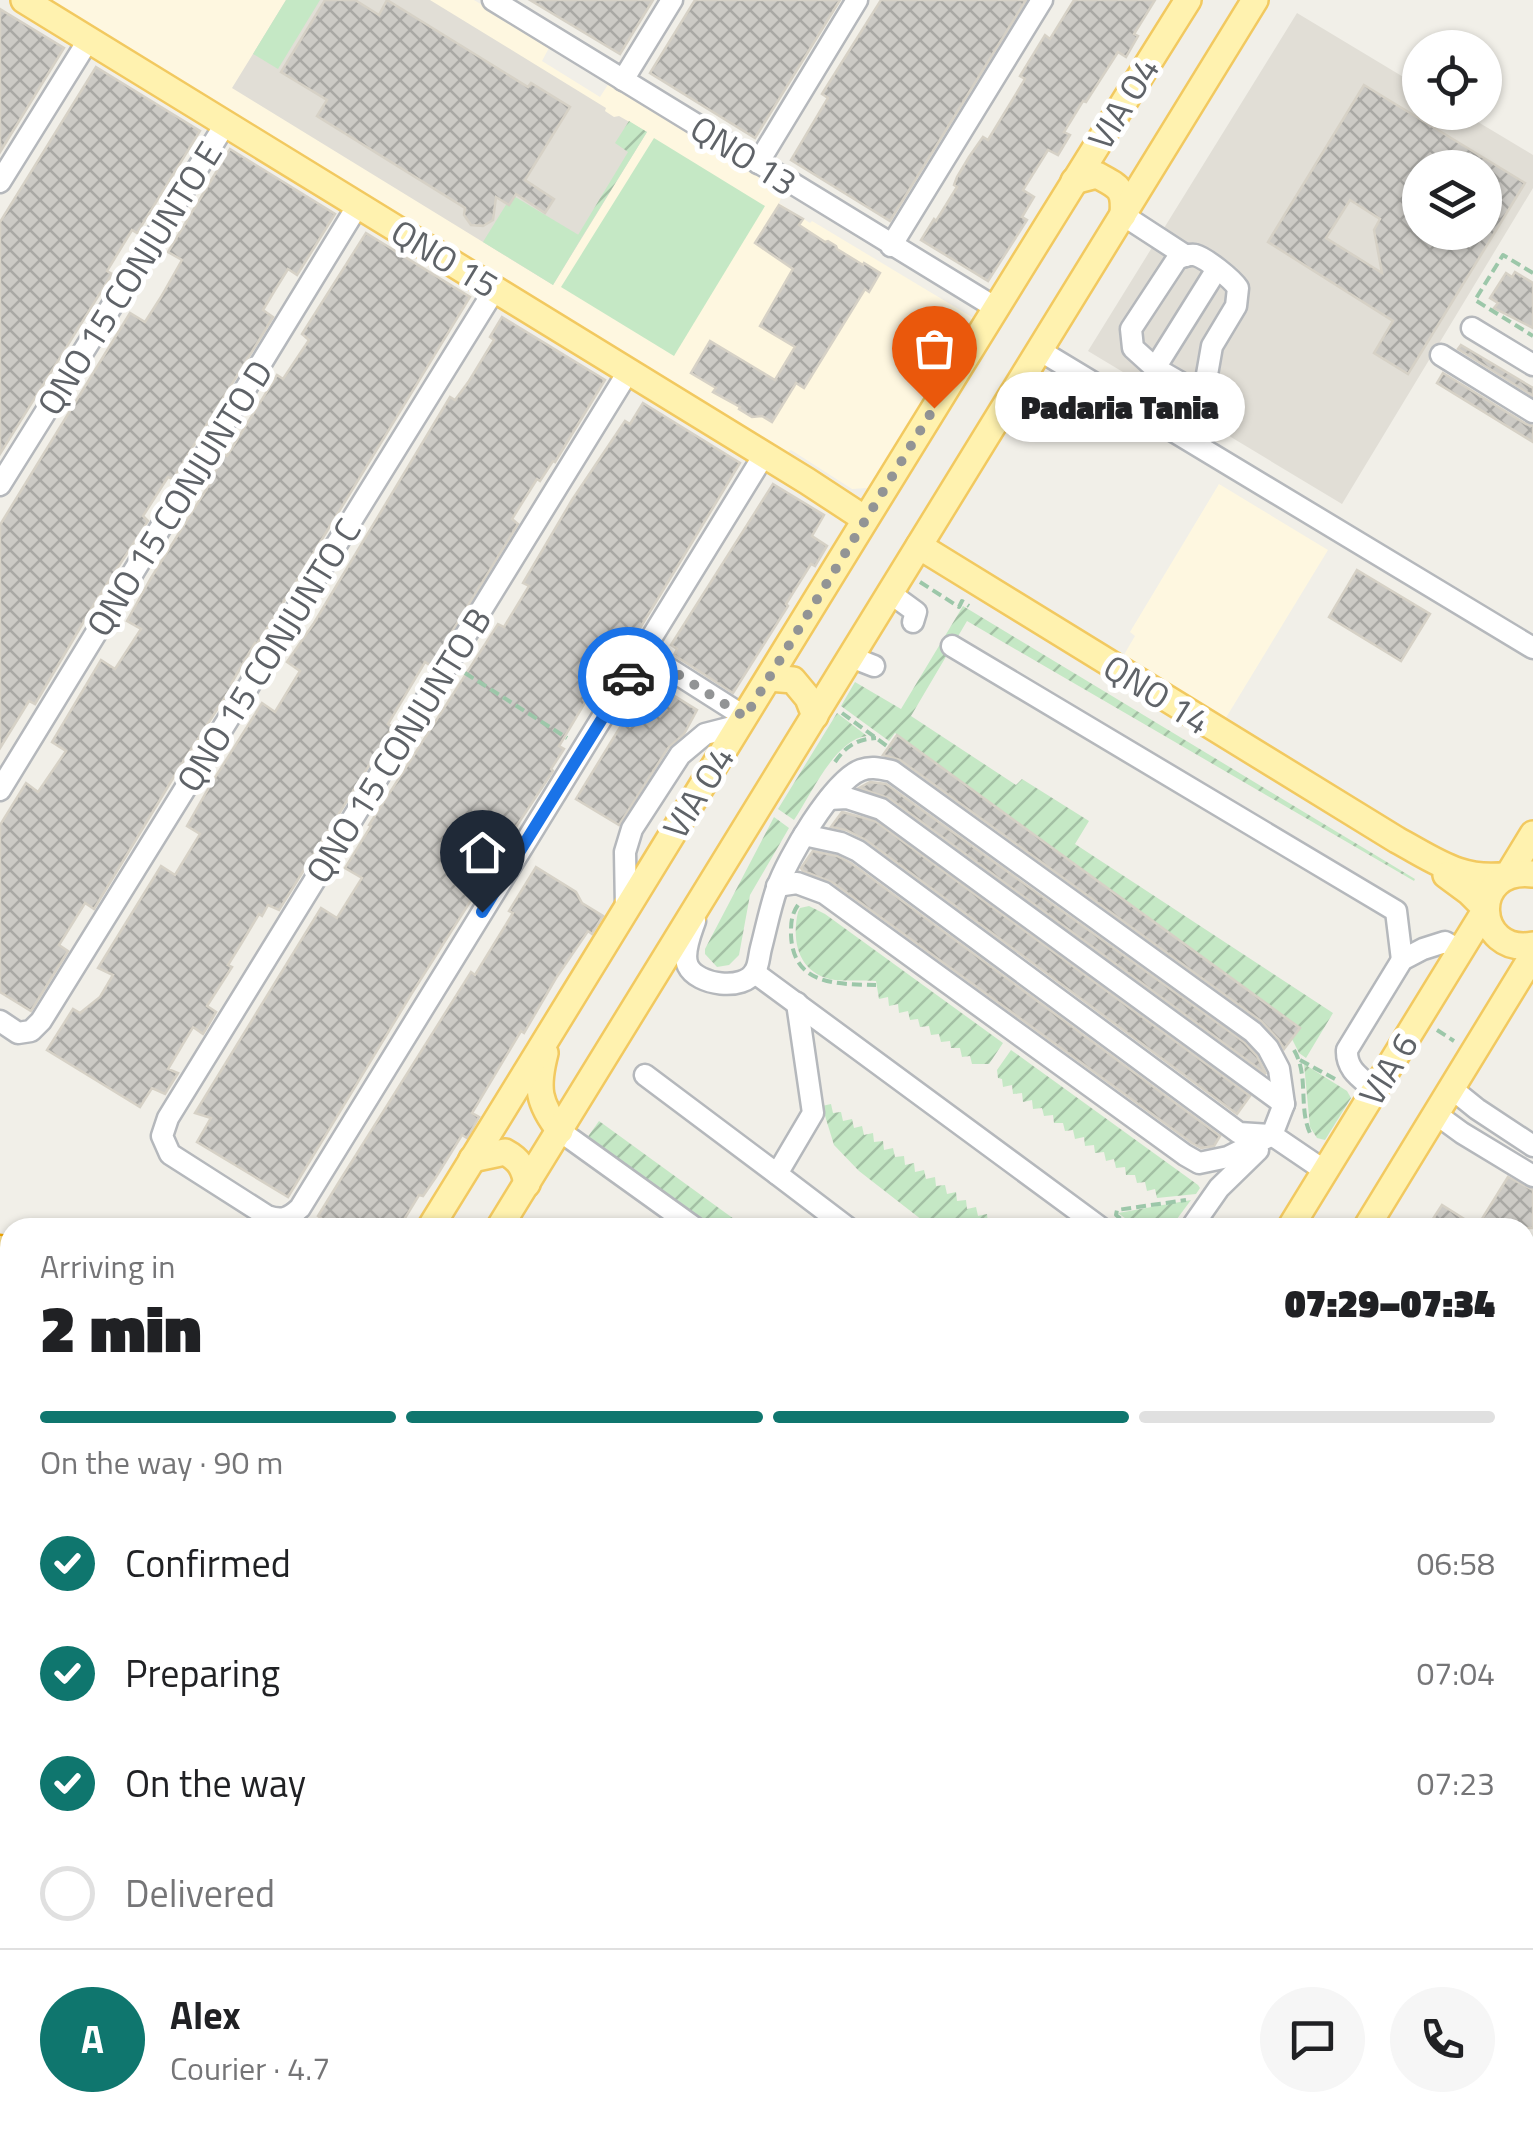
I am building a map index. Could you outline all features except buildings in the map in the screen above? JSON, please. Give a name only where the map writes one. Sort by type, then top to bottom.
[{"type":"main road","name":"VIA O4","points":[[436,1218],[1188,0]]},
{"type":"main road","name":"VIA O4","points":[[505,1218],[814,716],[862,661],[919,546],[1255,0]]},
{"type":"main road","name":"QNO 15","points":[[37,3],[864,520]]},
{"type":"main road","points":[[1074,181],[1097,175],[1118,186],[1124,197],[1123,214]]},
{"type":"main road","name":"QNO 14","points":[[919,546],[1397,840],[1464,875],[1520,875]]},
{"type":"main road","points":[[769,678],[794,680],[808,698],[814,716]]},
{"type":"main road","points":[[1520,875],[1533,834]]},
{"type":"main road","name":"QNO 14","points":[[1397,840],[1486,909],[1488,922],[1503,942],[1533,945]]},
{"type":"main road","name":"VIA 6","points":[[1296,1218],[1486,909],[1488,895],[1496,884],[1520,875]]},
{"type":"main road","name":"VIA 6","points":[[1372,1218],[1533,954]]},
{"type":"main road","points":[[552,1030],[540,1072],[539,1094],[546,1113],[560,1131]]},
{"type":"main road","points":[[472,1159],[505,1152],[525,1170],[527,1184]]},
{"type":"street","name":"QNO 13","points":[[493,0],[996,308]]},
{"type":"street","points":[[623,80],[672,0]]},
{"type":"street","points":[[758,164],[857,0]]},
{"type":"street","points":[[892,246],[1042,0]]},
{"type":"street","points":[[0,182],[89,39]]},
{"type":"street","name":"QNO 15 CONJUNTO E","points":[[0,485],[226,123]]},
{"type":"street","name":"QNO 15 CONJUNTO D","points":[[0,790],[358,206]]},
{"type":"street","points":[[1123,214],[1186,256]]},
{"type":"street","points":[[1196,416],[1202,395],[1212,346],[1236,306],[1238,288],[1232,279],[1195,255],[1177,260],[1132,329],[1133,348],[1155,368],[1202,395]]},
{"type":"street","points":[[1155,368],[1217,269]]},
{"type":"street","name":"QNO 15 CONJUNTO C","points":[[0,1021],[18,1033],[31,1031],[41,1020],[495,289]]},
{"type":"street","points":[[1472,328],[1533,365]]},
{"type":"street","points":[[1039,350],[1533,648]]},
{"type":"street","points":[[1440,355],[1533,412]]},
{"type":"street","name":"QNO 15 CONJUNTO B","points":[[270,1218],[170,1154],[162,1136],[168,1118],[628,372]]},
{"type":"street","points":[[289,1218],[300,1208],[764,455]]},
{"type":"street","points":[[896,597],[916,612],[913,622]]},
{"type":"street","points":[[952,646],[1396,911],[1402,960]]},
{"type":"street","points":[[643,652],[742,721]]},
{"type":"street","points":[[626,909],[624,852],[632,829],[680,755],[705,734],[742,721]]},
{"type":"street","points":[[699,904],[686,953],[688,965],[693,972],[719,985],[743,982],[755,973],[778,886],[828,799],[856,771],[872,767],[892,771],[1253,1032],[1268,1048],[1279,1069],[1284,1104],[1272,1135],[1219,1188],[1198,1218]]},
{"type":"street","points":[[828,799],[847,798],[881,809],[1284,1104]]},
{"type":"street","points":[[804,836],[842,843],[858,851],[1239,1133],[1272,1135],[1325,1170]]},
{"type":"street","points":[[778,886],[797,883],[824,893],[1185,1156],[1200,1163],[1228,1157],[1272,1135]]},
{"type":"street","points":[[1375,1090],[1347,1062],[1347,1050],[1402,960],[1445,942],[1461,951]]},
{"type":"street","points":[[755,973],[1088,1218]]},
{"type":"street","points":[[777,1174],[813,1112],[798,1003]]},
{"type":"street","points":[[645,1075],[835,1218]]},
{"type":"street","points":[[1451,1088],[1533,1146]]},
{"type":"street","points":[[1436,1114],[1533,1176]]},
{"type":"street","points":[[560,1131],[681,1218]]},
{"type":"path","points":[[1533,273],[1503,255],[1475,300],[1533,336]]},
{"type":"path","points":[[896,597],[914,578],[959,607],[962,601],[979,612]]},
{"type":"path","points":[[449,663],[584,748]]},
{"type":"path","points":[[808,902],[799,904],[792,913],[792,946],[810,976],[832,984],[876,985]]},
{"type":"path","points":[[1119,1218],[1117,1210],[1196,1198]]},
{"type":"shaded area","points":[[46,0],[474,0],[550,46],[542,61],[600,97],[609,83],[784,192],[779,203],[810,223],[975,319],[872,486],[852,489],[791,450],[785,454]]},
{"type":"shaded area","points":[[286,0],[430,0],[606,108],[614,117],[647,132],[553,285],[232,88]]},
{"type":"shaded area","points":[[1297,13],[1402,76],[1402,130],[1491,130],[1533,155],[1533,188],[1502,239],[1502,150],[1402,150],[1402,250],[1496,250],[1342,504],[1088,351]]},
{"type":"shaded area","points":[[1219,484],[1328,550],[1224,721],[1122,658],[1135,636],[1130,632]]},
{"type":"green space","points":[[286,0],[320,0],[278,69],[253,54]]},
{"type":"green space","points":[[629,121],[647,132],[582,237],[578,235],[628,152],[615,143]]},
{"type":"green space","points":[[654,138],[765,206],[674,356],[561,287]]},
{"type":"green space","points":[[512,195],[582,237],[553,285],[483,242]]},
{"type":"green space","points":[[963,606],[1415,879],[967,621],[911,716],[1016,785],[1022,779],[1089,821],[1075,844],[1333,1013],[1306,1058],[1290,1035],[1296,1025],[895,733],[889,741],[841,706],[855,682],[901,709]]},
{"type":"green space","points":[[837,713],[867,736],[855,739],[834,757],[794,820],[778,809]]},
{"type":"green space","points":[[774,817],[789,828],[750,895],[739,955],[729,965],[717,967],[705,949]]},
{"type":"green space","points":[[809,906],[1003,1043],[989,1064],[972,1064],[970,1056],[962,1057],[960,1048],[951,1048],[950,1041],[941,1042],[939,1034],[931,1035],[929,1026],[920,1027],[918,1019],[910,1020],[908,1011],[899,1013],[898,1004],[889,1006],[888,997],[879,999],[876,981],[835,980],[813,971],[800,955],[796,935],[798,912]]},
{"type":"green space","points":[[1011,1050],[1198,1185],[1196,1194],[1157,1198],[1155,1189],[1147,1191],[1145,1182],[1137,1183],[1135,1175],[1126,1175],[1125,1167],[1116,1168],[1114,1159],[1106,1161],[1104,1152],[1095,1153],[1094,1145],[1085,1146],[1084,1137],[1075,1139],[1073,1130],[1065,1131],[1063,1123],[1054,1123],[1053,1115],[1044,1116],[1042,1108],[1033,1109],[1032,1100],[1023,1102],[1022,1093],[1013,1094],[1012,1085],[1003,1087],[997,1070]]},
{"type":"green space","points":[[1304,1064],[1347,1091],[1351,1098],[1325,1140],[1317,1138],[1310,1127]]},
{"type":"green space","points":[[831,1104],[833,1113],[841,1112],[843,1121],[852,1119],[854,1128],[862,1126],[864,1135],[873,1133],[874,1142],[883,1141],[884,1150],[893,1148],[895,1157],[904,1156],[905,1165],[914,1163],[915,1172],[924,1170],[926,1179],[935,1177],[936,1186],[945,1185],[947,1194],[956,1192],[957,1201],[966,1200],[967,1209],[976,1207],[978,1216],[987,1214],[987,1218],[919,1218],[859,1171],[834,1145],[822,1106]]},
{"type":"green space","points":[[599,1121],[733,1218],[698,1218],[587,1138]]},
{"type":"green space","points":[[1191,1200],[1178,1218],[1125,1218],[1118,1213]]},
{"type":"way so far","points":[[628,677],[643,652],[745,717],[934,408]]},
{"type":"place","name":"Padaria Tania","points":[[934,408]]},
{"type":"route","points":[[482,912],[628,677]]}]
